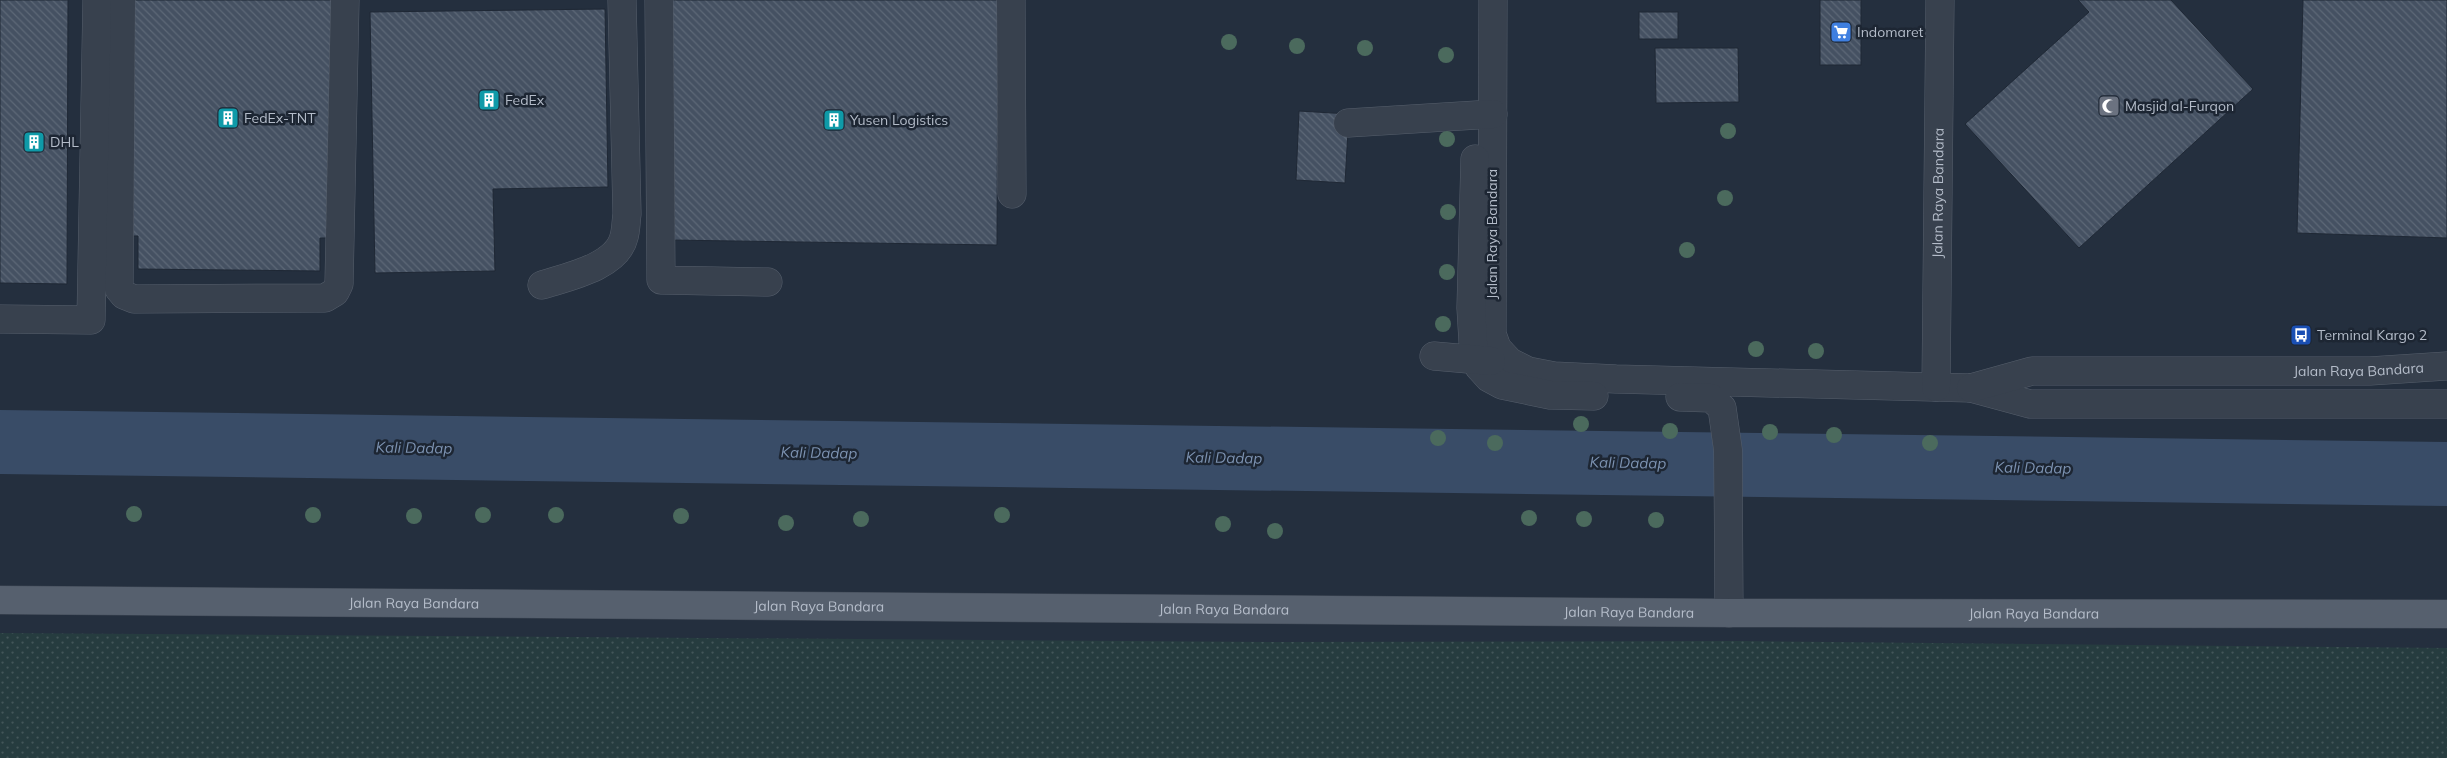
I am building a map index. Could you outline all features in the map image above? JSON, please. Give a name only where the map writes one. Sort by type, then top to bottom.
[{"type":"main road","name":"Jalan Raya Bandara","points":[[0,600],[1728,613],[2447,614]]},
{"type":"street","points":[[0,319],[91,320],[97,0]]},
{"type":"street","points":[[121,0],[119,289],[124,295],[134,298],[325,298],[335,292],[339,284],[345,0]]},
{"type":"street","points":[[542,285],[593,268],[609,259],[624,239],[627,214],[622,0]]},
{"type":"street","points":[[659,0],[661,280],[768,282]]},
{"type":"street","points":[[1011,0],[1012,194]]},
{"type":"street","name":"Jalan Raya Bandara","points":[[1493,0],[1492,334],[1497,348],[1510,362],[1528,371],[1554,376],[1608,379],[1972,388],[2030,404],[2371,406],[2447,404]]},
{"type":"street","name":"Jalan Raya Bandara","points":[[1936,387],[1940,0]]},
{"type":"street","points":[[1348,123],[1493,114]]},
{"type":"street","points":[[1493,114],[1485,125],[1479,142],[1473,182],[1471,308],[1474,358],[1479,367],[1490,378],[1502,385],[1523,390],[1550,395],[1711,398],[1722,408],[1728,450],[1728,613]]},
{"type":"street","points":[[1434,356],[1510,362]]},
{"type":"street","name":"Jalan Raya Bandara","points":[[1972,388],[2032,371],[2370,372],[2447,366]]},
{"type":"street","points":[[2370,372],[2371,406]]},
{"type":"green space","points":[[0,633],[1279,642],[1738,641],[2447,648],[2447,758],[0,758]]},
{"type":"building","name":"DHL","points":[[0,0],[68,0],[67,284],[0,283]]},
{"type":"building","name":"FedEx-TNT","points":[[124,0],[332,0],[332,238],[320,238],[320,271],[138,269],[138,236],[123,236]]},
{"type":"building","name":"Yusen Logistics","points":[[671,0],[998,0],[997,245],[669,240]]},
{"type":"building","name":"Indomaret","points":[[1820,0],[1861,0],[1861,65],[1820,65]]},
{"type":"building","name":"Masjid al-Furqon","points":[[2078,0],[2171,0],[2253,89],[2079,248],[1965,124],[2089,12]]},
{"type":"building","points":[[2303,0],[2447,0],[2447,238],[2297,233]]},
{"type":"building","name":"FedEx","points":[[605,9],[608,187],[493,189],[495,271],[375,273],[370,12]]},
{"type":"building","points":[[1639,12],[1678,12],[1678,39],[1639,39]]},
{"type":"building","points":[[1655,48],[1738,48],[1739,102],[1656,103]]},
{"type":"building","points":[[1299,111],[1349,114],[1345,183],[1296,180]]},
{"type":"waterway","name":"Kali Dadap","points":[[0,442],[2447,474]]},
{"type":"place","name":"Indomaret","points":[[1841,32]]},
{"type":"place","name":"FedEx","points":[[489,100]]},
{"type":"place","name":"Masjid al-Furqon","points":[[2109,106]]},
{"type":"place","name":"FedEx-TNT","points":[[228,118]]},
{"type":"place","name":"Yusen Logistics","points":[[834,120]]},
{"type":"place","name":"DHL","points":[[34,142]]},
{"type":"place","name":"Terminal Kargo 2","points":[[2301,335]]}]
